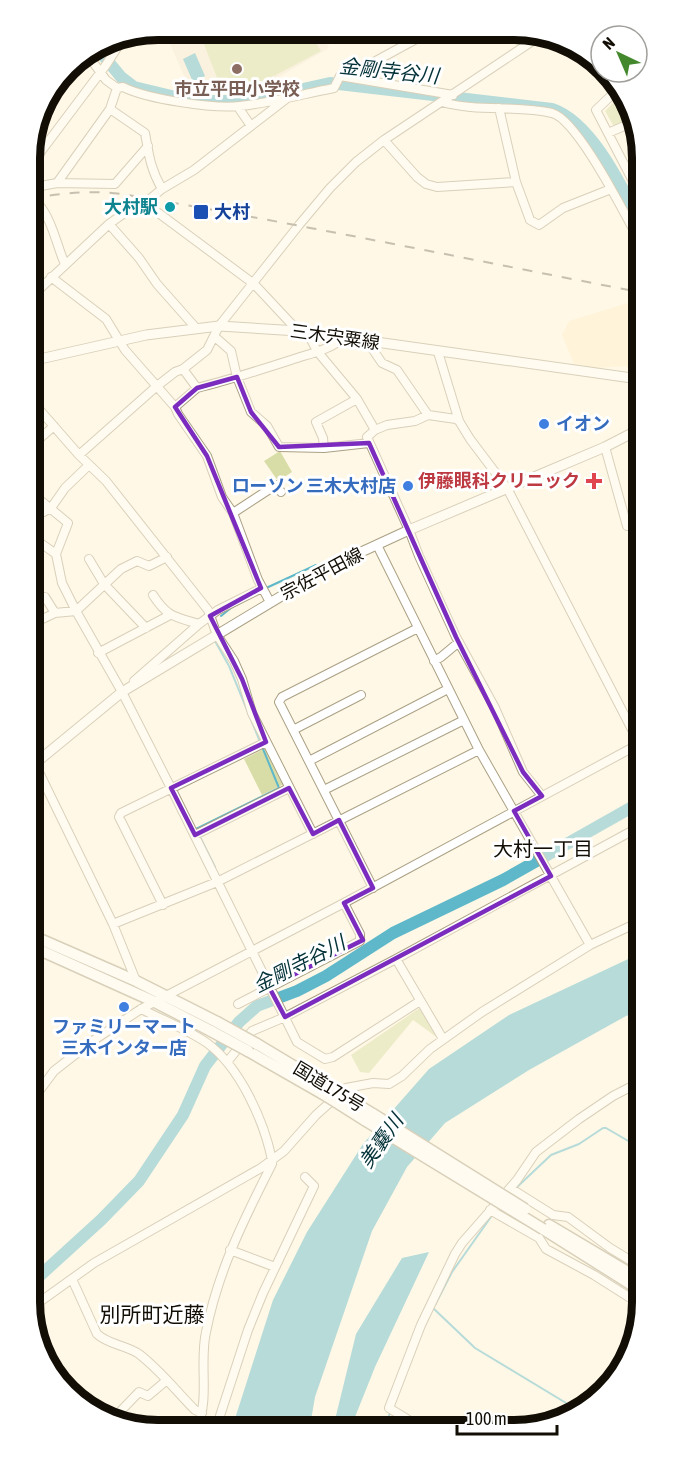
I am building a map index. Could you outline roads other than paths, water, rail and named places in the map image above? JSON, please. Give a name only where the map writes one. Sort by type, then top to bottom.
[{"type":"highway","name":"国道175号","points":[[40,939],[136,981],[327,1091],[544,1226],[632,1285]]},
{"type":"highway","name":"国道175号","points":[[40,950],[214,1026]]},
{"type":"highway","name":"国道175号","points":[[544,1226],[632,1275]]},
{"type":"main road","name":"三木宍粟線","points":[[41,359],[119,341],[219,326],[303,332],[438,352],[632,375]]},
{"type":"main road","name":"宗佐平田線","points":[[40,760],[122,692],[333,565],[409,530],[605,447],[632,433]]},
{"type":"street","points":[[93,61],[106,80],[117,88],[123,87],[135,93],[174,101],[238,107],[334,87],[340,76],[374,62],[409,40]]},
{"type":"street","points":[[79,455],[157,386],[207,350],[219,326],[330,188],[356,162],[384,140],[531,42]]},
{"type":"street","points":[[41,151],[116,49]]},
{"type":"street","points":[[340,76],[453,95]]},
{"type":"street","points":[[57,183],[110,109],[117,88]]},
{"type":"street","points":[[613,94],[596,110],[632,180]]},
{"type":"street","points":[[41,287],[109,224],[194,171],[287,98]]},
{"type":"street","points":[[442,102],[554,114],[576,132],[632,227]]},
{"type":"street","points":[[238,107],[251,126]]},
{"type":"street","points":[[499,108],[516,182],[530,220],[539,225],[563,208],[611,189]]},
{"type":"street","points":[[110,109],[145,133],[147,153],[162,189]]},
{"type":"street","points":[[608,133],[627,125]]},
{"type":"street","points":[[384,140],[426,184],[436,187],[516,182]]},
{"type":"street","points":[[41,186],[57,183],[115,184],[148,146]]},
{"type":"street","points":[[626,168],[632,166]]},
{"type":"street","points":[[145,203],[254,284],[303,332],[357,399],[375,430]]},
{"type":"street","points":[[41,208],[53,230],[65,264]]},
{"type":"street","points":[[109,224],[139,258],[157,285],[196,328]]},
{"type":"street","points":[[51,277],[106,319],[119,341],[175,407],[207,456],[222,497],[233,513],[262,588],[270,602]]},
{"type":"street","points":[[215,337],[231,351],[237,377],[252,412],[267,426],[279,447],[324,448],[369,443]]},
{"type":"street","points":[[175,407],[197,388],[317,351],[336,344],[343,338]]},
{"type":"street","points":[[367,341],[382,363],[397,370],[428,415]]},
{"type":"street","points":[[438,352],[459,422],[507,488],[632,730]]},
{"type":"street","points":[[183,369],[197,388]]},
{"type":"street","points":[[324,448],[323,438],[316,422],[357,399]]},
{"type":"street","points":[[41,411],[79,455],[106,481],[202,602],[217,635],[234,661],[252,712],[313,834]]},
{"type":"street","points":[[459,422],[456,419],[428,415],[415,421],[387,425],[375,430],[367,437],[409,530],[418,556],[459,642],[495,708],[524,772],[542,796]]},
{"type":"street","points":[[41,438],[54,426]]},
{"type":"street","points":[[605,447],[627,526]]},
{"type":"street","points":[[41,513],[51,508],[65,488],[89,465]]},
{"type":"street","points":[[233,513],[276,485],[281,492]]},
{"type":"street","points":[[41,500],[68,523],[56,554],[62,583],[98,653],[122,692],[297,1042],[325,1059],[333,1057],[420,1001]]},
{"type":"street","points":[[41,543],[56,554]]},
{"type":"street","points":[[377,545],[479,750],[590,945]]},
{"type":"street","points":[[41,620],[55,613],[76,611],[121,569],[137,561],[149,566],[167,557]]},
{"type":"street","points":[[89,559],[104,584],[146,628]]},
{"type":"street","points":[[122,692],[199,624],[262,588]]},
{"type":"street","points":[[153,595],[170,615],[199,624]]},
{"type":"street","points":[[45,597],[55,613]]},
{"type":"street","points":[[98,653],[170,615]]},
{"type":"street","points":[[373,888],[279,702],[282,697],[418,628]]},
{"type":"street","points":[[434,661],[459,642]]},
{"type":"street","points":[[309,760],[448,690]]},
{"type":"street","points":[[293,730],[361,695]]},
{"type":"street","points":[[324,790],[464,720]]},
{"type":"street","points":[[163,905],[119,817],[121,813],[266,742]]},
{"type":"street","points":[[40,1090],[54,1071],[91,1042],[141,1009],[632,749]]},
{"type":"street","points":[[113,924],[217,882],[479,750]]},
{"type":"street","points":[[40,778],[113,924],[136,981]]},
{"type":"street","points":[[195,836],[289,788]]},
{"type":"street","points":[[228,1061],[252,1031],[285,1017],[396,959],[632,831]]},
{"type":"street","points":[[237,1004],[271,989],[360,941],[360,934],[344,903]]},
{"type":"street","points":[[40,1302],[94,1263],[192,1209],[272,1160],[284,1151],[316,1115],[346,1088],[373,1083],[389,1084],[402,1076],[443,1039],[538,976],[590,945],[632,925]]},
{"type":"street","points":[[396,959],[443,1039]]},
{"type":"street","points":[[141,1009],[207,1043],[228,1061],[251,1100],[272,1160],[230,1250],[212,1302],[205,1335],[202,1413],[200,1420]]},
{"type":"street","points":[[409,1420],[389,1408],[421,1325],[455,1254],[510,1188],[536,1152],[613,1096],[632,1086]]},
{"type":"street","points":[[219,1420],[248,1330],[314,1186],[305,1177]]},
{"type":"street","points":[[510,1188],[553,1215],[568,1217],[632,1264]]},
{"type":"street","points":[[490,1210],[539,1238],[546,1249],[615,1286],[632,1298]]},
{"type":"street","points":[[230,1250],[275,1267]]},
{"type":"street","points":[[72,1279],[97,1334],[103,1340],[140,1355],[195,1410],[202,1413]]},
{"type":"street","points":[[119,1413],[139,1392],[148,1396],[167,1380]]},
{"type":"water","points":[[195,53],[205,76],[193,82],[183,59]]},
{"type":"water","name":"美嚢川","points":[[632,957],[632,1014],[529,1070],[445,1123],[407,1167],[372,1231],[315,1397],[311,1420],[235,1420],[273,1300],[307,1232],[363,1144],[429,1069],[509,1015]]},
{"type":"water","points":[[429,1252],[375,1367],[354,1420],[335,1420],[356,1334],[402,1258]]},
{"type":"waterway","name":"金剛寺谷川","points":[[103,55],[121,77],[134,87],[184,99],[249,101],[330,83],[552,109],[580,127],[592,141],[614,173],[632,207]]},
{"type":"waterway","points":[[264,589],[316,565]]},
{"type":"waterway","points":[[221,616],[249,598]]},
{"type":"waterway","points":[[215,641],[229,666],[279,788],[196,829],[215,867]]},
{"type":"waterway","name":"金剛寺谷川","points":[[40,1276],[101,1220],[139,1181],[183,1115],[205,1066],[239,1022],[257,1006],[297,991],[326,976],[393,933],[503,880],[632,807]]},
{"type":"waterway","points":[[274,988],[280,998]]},
{"type":"waterway","points":[[516,1188],[551,1155],[579,1144],[603,1128],[632,1143]]},
{"type":"waterway","points":[[435,1305],[452,1272],[493,1214]]},
{"type":"waterway","points":[[433,1308],[475,1348],[571,1406]]},
{"type":"waterway","points":[[387,1420],[391,1410]]},
{"type":"tunnel","points":[[617,1283],[629,1265]]},
{"type":"railway","points":[[41,197],[99,192],[122,194],[632,291]]},
{"type":"place","name":"市立平田小学校","points":[[237,69]]},
{"type":"place","name":"大村駅","points":[[170,207]]},
{"type":"place","name":"大村","points":[[201,212]]},
{"type":"place","name":"イオン","points":[[544,424]]},
{"type":"place","name":"伊藤眼科クリニック","points":[[594,481]]},
{"type":"place","name":"ローソン 三木大村店","points":[[408,486]]},
{"type":"place","name":"ファミリーマート 三木インター店","points":[[124,1007]]},
{"type":"district","name":"大村一丁目","points":[[543,849]]},
{"type":"district","name":"別所町近藤","points":[[152,1315]]}]
